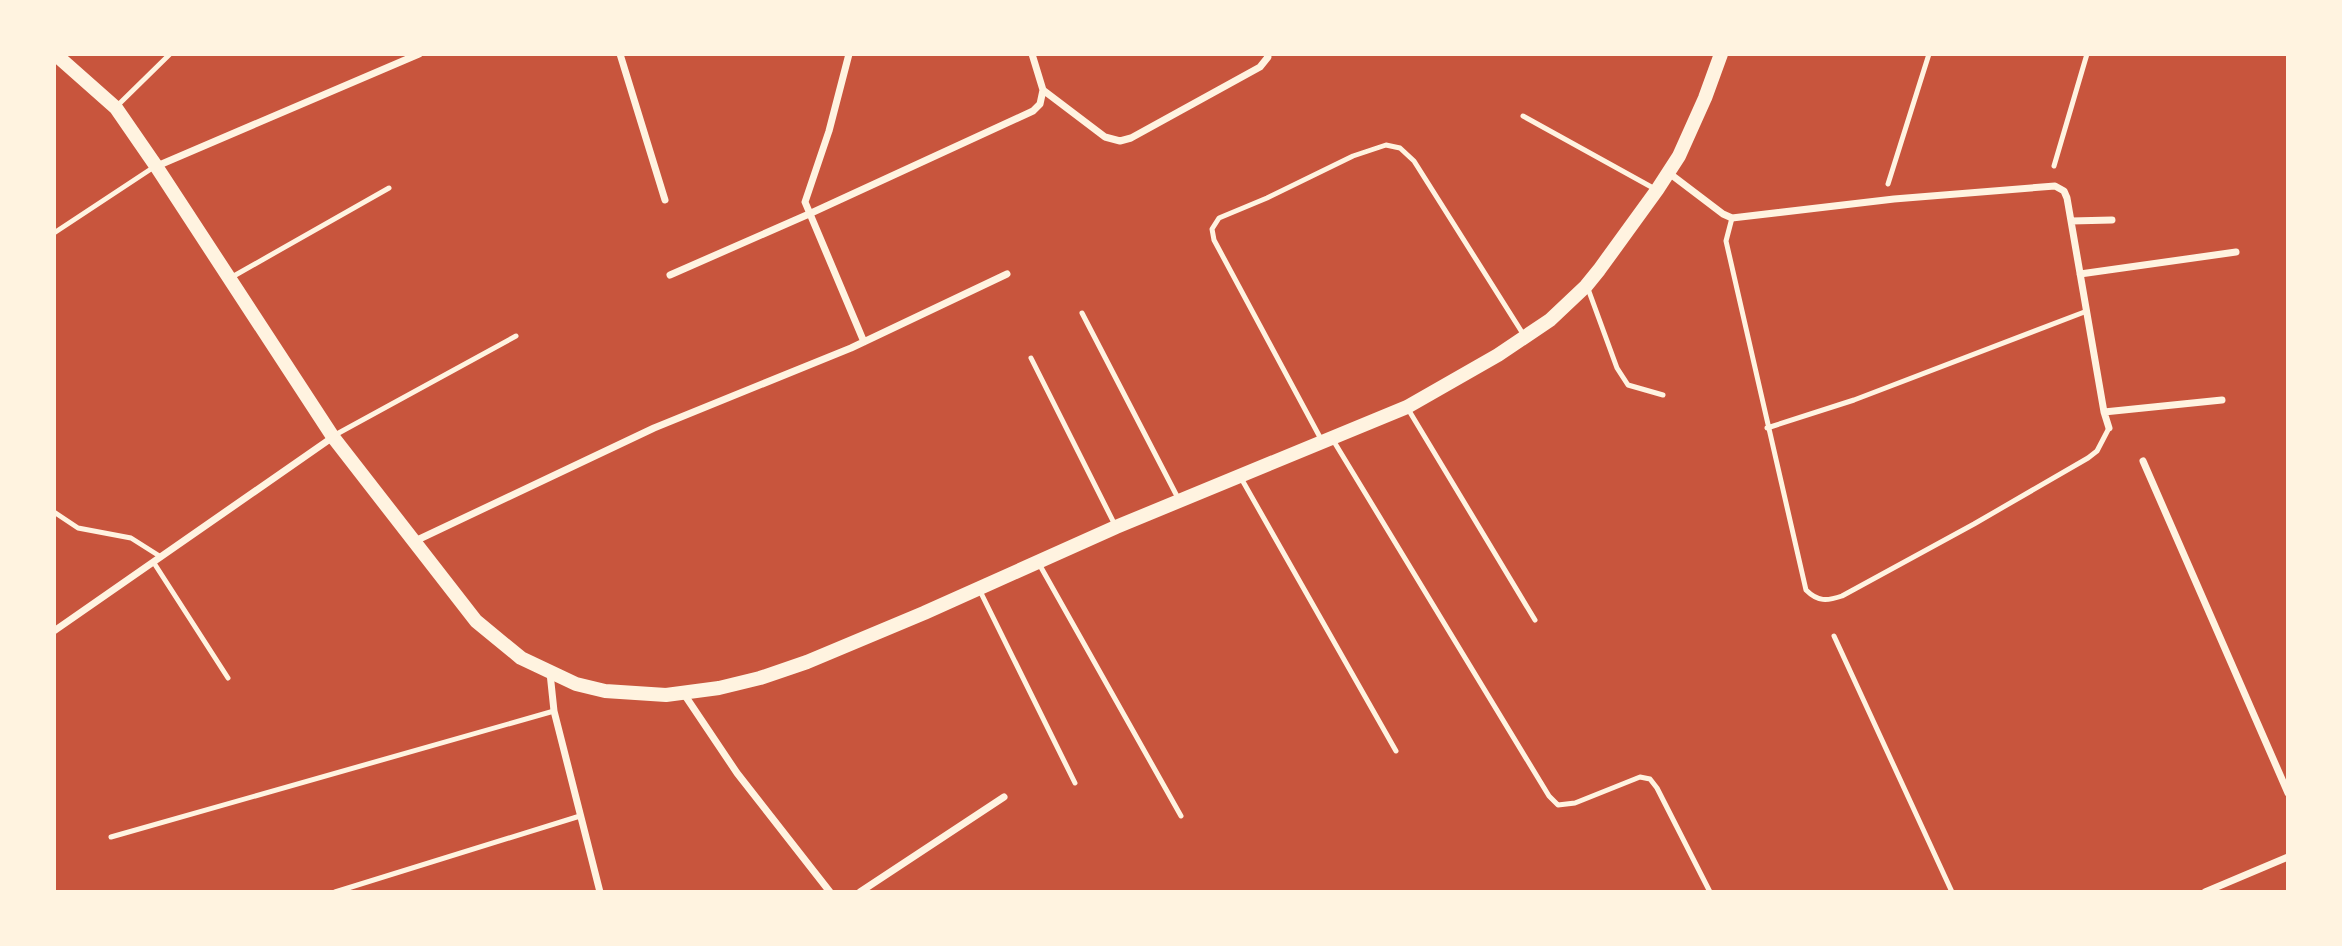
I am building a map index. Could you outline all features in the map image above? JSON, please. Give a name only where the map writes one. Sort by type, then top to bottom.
[{"type":"main road","points":[[55,54],[116,108],[333,437],[477,621],[522,658],[576,684],[605,691],[666,695],[684,694],[760,678],[807,662],[1116,527],[1407,407],[1525,338],[1550,320],[1586,285],[1669,173],[1687,140],[1721,54]]},
{"type":"street","points":[[156,166],[419,54]]},
{"type":"street","points":[[620,54],[665,200]]},
{"type":"street","points":[[849,54],[829,131],[805,202],[864,342]]},
{"type":"street","points":[[670,275],[1033,111],[1040,104],[1043,90],[1032,54]]},
{"type":"street","points":[[1043,90],[1105,137],[1120,141],[1131,138],[1260,67],[1268,54]]},
{"type":"street","points":[[1669,173],[1732,218],[1894,199],[2055,186],[2064,191],[2109,428]]},
{"type":"street","points":[[2071,221],[2112,220]]},
{"type":"street","points":[[2080,274],[2235,253]]},
{"type":"street","points":[[413,542],[654,428],[864,342],[1007,274]]},
{"type":"street","points":[[2104,412],[2222,400]]},
{"type":"street","points":[[54,631],[333,437]]},
{"type":"street","points":[[2143,461],[2288,793]]},
{"type":"street","points":[[550,673],[554,710],[600,892]]},
{"type":"street","points":[[684,694],[737,773],[830,892]]},
{"type":"street","points":[[860,892],[1004,797]]},
{"type":"street","points":[[2205,892],[2288,857]]},
{"type":"lane","points":[[116,108],[170,54]]},
{"type":"lane","points":[[1888,184],[1929,54]]},
{"type":"lane","points":[[2054,166],[2087,54]]},
{"type":"lane","points":[[1523,116],[1657,190]]},
{"type":"lane","points":[[1525,338],[1414,161],[1400,148],[1386,145],[1353,156],[1268,198],[1219,218],[1212,229],[1214,240],[1327,439],[1549,796],[1558,805],[1575,803],[1640,778],[1650,779],[1710,892]]},
{"type":"lane","points":[[54,233],[156,166]]},
{"type":"lane","points":[[230,279],[389,188]]},
{"type":"lane","points":[[1732,218],[1726,241],[1806,590],[1813,597],[1825,601],[1842,596],[1950,537],[2088,458],[2097,451],[2109,428]]},
{"type":"lane","points":[[1586,285],[1618,368],[1629,385],[1663,395]]},
{"type":"lane","points":[[1767,428],[1854,400],[2087,311]]},
{"type":"lane","points":[[1082,313],[1179,501]]},
{"type":"lane","points":[[333,437],[516,336]]},
{"type":"lane","points":[[1031,358],[1116,527]]},
{"type":"lane","points":[[1407,407],[1535,620]]},
{"type":"lane","points":[[1239,475],[1396,751]]},
{"type":"lane","points":[[54,512],[78,528],[131,538],[158,560],[228,678]]},
{"type":"lane","points":[[1038,562],[1181,816]]},
{"type":"lane","points":[[978,588],[1075,783]]},
{"type":"lane","points":[[1834,636],[1952,892]]},
{"type":"lane","points":[[111,836],[554,710]]},
{"type":"lane","points":[[335,892],[580,816]]}]
